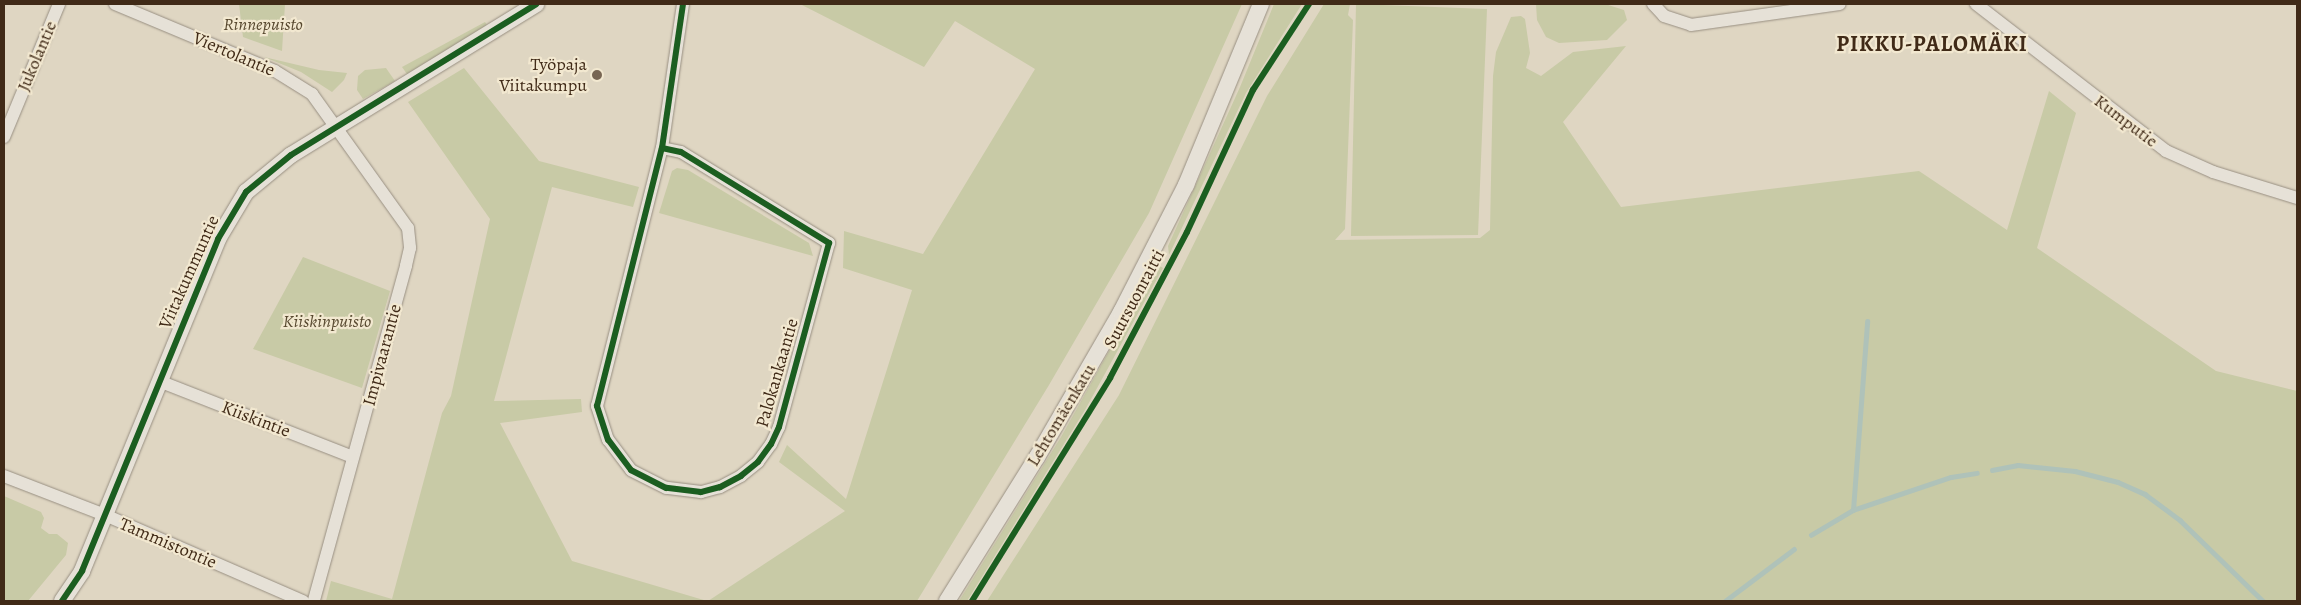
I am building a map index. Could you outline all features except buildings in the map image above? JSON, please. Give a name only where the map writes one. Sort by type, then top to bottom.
[{"type":"street","name":"Jukolantie","points":[[4,137],[59,4]]},
{"type":"street","name":"Viertolantie","points":[[115,4],[290,79],[312,94],[337,127]]},
{"type":"street","name":"Viitakummuntie","points":[[62,601],[82,571],[159,381],[236,206],[251,187],[277,165],[536,4]]},
{"type":"street","name":"Palokankaantie","points":[[662,148],[681,152],[828,243],[779,427],[771,444],[758,462],[741,476],[720,487],[701,492],[666,488],[631,470],[608,440],[597,406],[662,148],[682,4]]},
{"type":"street","name":"Lehtomäenkatu","points":[[947,601],[1081,384],[1143,270],[1215,120],[1261,4]]},
{"type":"street","points":[[1653,4],[1664,16],[1691,25],[1840,4]]},
{"type":"street","name":"Kumputie","points":[[1976,4],[2166,151],[2213,172],[2297,198]]},
{"type":"street","name":"Impivaarantie","points":[[314,601],[410,248],[408,228],[401,216],[337,127]]},
{"type":"street","name":"Kiiskintie","points":[[159,381],[354,457]]},
{"type":"street","name":"Tammistontie","points":[[4,476],[106,515],[303,601]]},
{"type":"green space","name":"Rinnepuisto","points":[[239,4],[285,4],[282,51],[243,37]]},
{"type":"green space","points":[[800,4],[1242,4],[1149,213],[1049,385],[917,601],[708,601],[845,511],[779,462],[787,445],[846,499],[912,290],[843,268],[844,231],[923,254],[1035,69],[955,21],[924,67]]},
{"type":"green space","points":[[1274,4],[1302,4],[1246,93],[1169,255],[1168,246],[1240,87]]},
{"type":"green space","points":[[1324,4],[1350,4],[1348,15],[1353,20],[1345,229],[1335,240],[1480,238],[1490,230],[1493,76],[1496,52],[1511,17],[1521,16],[1525,19],[1530,53],[1526,68],[1541,76],[1573,52],[1626,46],[1563,122],[1621,207],[1919,171],[2007,230],[2049,91],[2076,113],[2037,248],[2216,371],[2297,391],[2297,601],[987,601],[1119,395],[1267,96]]},
{"type":"green space","points":[[1356,4],[1487,9],[1478,235],[1351,236]]},
{"type":"green space","points":[[1536,4],[1605,4],[1624,10],[1627,20],[1607,40],[1559,43],[1546,37],[1537,20]]},
{"type":"green space","points":[[485,22],[487,25],[407,74],[402,67]]},
{"type":"green space","points":[[264,57],[319,70],[347,73],[344,80],[332,92],[301,72]]},
{"type":"green space","points":[[386,68],[395,81],[363,99],[357,90],[358,76],[365,70]]},
{"type":"green space","points":[[464,68],[539,161],[639,187],[633,207],[552,187],[494,401],[581,399],[582,412],[500,423],[572,561],[707,601],[326,601],[331,581],[392,599],[442,413],[451,396],[490,219],[408,102]]},
{"type":"green space","points":[[677,168],[688,170],[809,243],[813,256],[659,213],[672,171]]},
{"type":"green space","name":"Kiiskinpuisto","points":[[303,257],[390,291],[362,388],[253,349]]},
{"type":"green space","points":[[1160,266],[1163,268],[1085,410],[967,601],[959,601],[1061,437],[1151,276]]},
{"type":"green space","points":[[4,496],[41,512],[44,518],[41,528],[49,534],[57,534],[68,543],[66,555],[28,601],[4,601]]},
{"type":"waterway","points":[[1853,510],[1867,322]]},
{"type":"waterway","points":[[1992,470],[2018,465],[2075,471],[2118,482],[2145,494],[2180,520],[2263,601]]},
{"type":"waterway","points":[[1811,535],[1853,510],[1951,477],[1977,473]]},
{"type":"waterway","points":[[1725,601],[1794,549]]},
{"type":"cycle path","points":[[62,601],[82,571],[218,239],[246,192],[291,155],[536,4]]},
{"type":"cycle path","points":[[662,148],[681,152],[829,243],[779,427],[771,444],[758,462],[741,476],[720,487],[701,492],[666,488],[631,470],[608,440],[597,406],[662,148],[683,4]]},
{"type":"cycle path","name":"Suursuonraitti","points":[[972,601],[1110,378],[1187,232],[1253,90],[1309,4]]},
{"type":"place","name":"Työpaja Viitakumpu","points":[[597,75]]},
{"type":"district","name":"PIKKU-PALOMÄKI","points":[[1932,45]]}]
